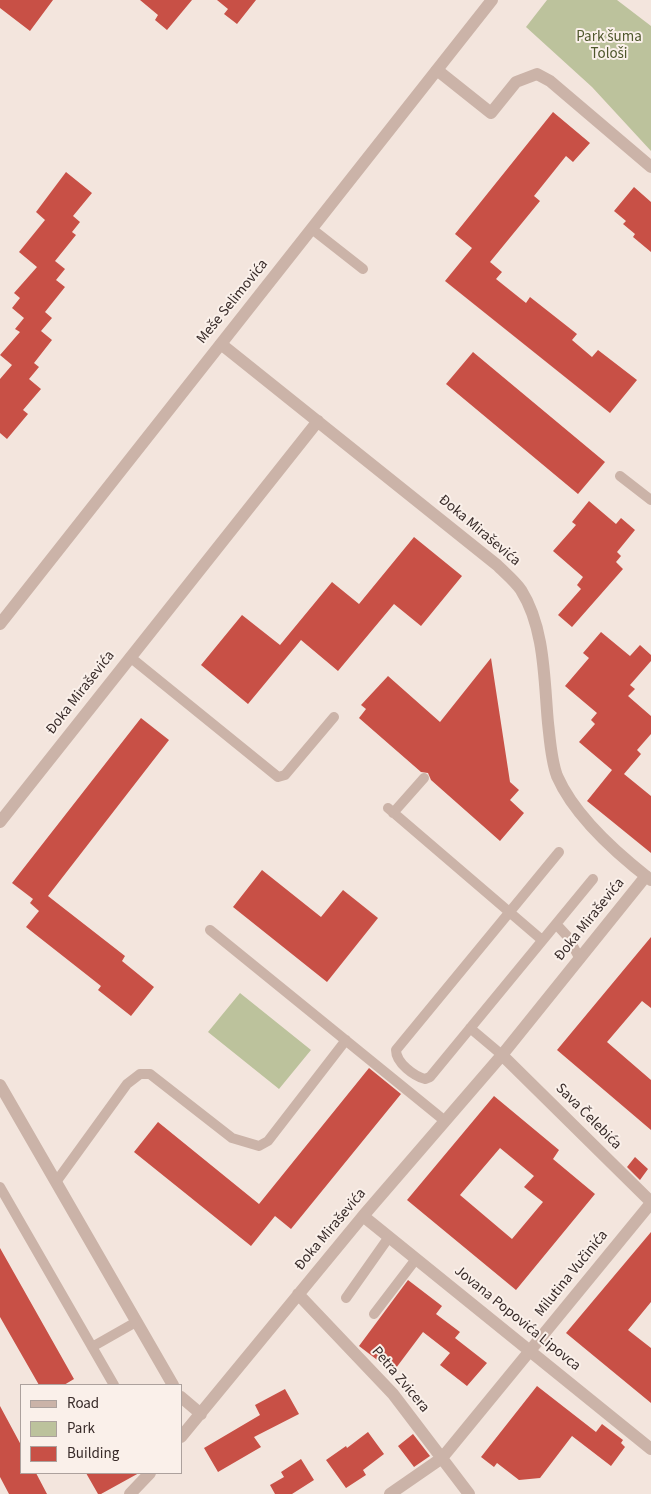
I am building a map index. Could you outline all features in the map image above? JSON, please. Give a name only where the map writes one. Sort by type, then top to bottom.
[{"type":"street","name":"Meše Selimovića","points":[[0,624],[492,0]]},
{"type":"street","points":[[437,70],[491,113],[516,82],[537,74],[550,81],[651,167]]},
{"type":"street","name":"Đoka Miraševića","points":[[182,1436],[362,1216],[502,1055],[580,958],[649,878],[587,821],[569,799],[556,774],[550,742],[541,655],[533,618],[521,589],[497,565],[221,344]]},
{"type":"street","name":"Đoka Miraševića","points":[[0,822],[318,421]]},
{"type":"street","name":"Sava Čelebića","points":[[502,1055],[651,1202]]},
{"type":"street","points":[[0,1085],[172,1384]]},
{"type":"street","name":"Milutina Vučinića","points":[[390,1494],[442,1458],[651,1202]]},
{"type":"street","name":"Jovana Popovića Lipovca","points":[[362,1216],[651,1449]]},
{"type":"street","name":"Petra Zvicera","points":[[298,1294],[393,1394],[469,1494]]},
{"type":"street","points":[[182,1397],[201,1414]]},
{"type":"street","points":[[130,1494],[149,1474]]},
{"type":"lane","points":[[312,230],[363,269]]},
{"type":"lane","points":[[620,476],[651,500]]},
{"type":"lane","points":[[130,657],[278,777],[285,775],[334,717]]},
{"type":"lane","points":[[424,778],[390,810],[542,940]]},
{"type":"lane","points":[[559,852],[396,1050],[396,1056],[416,1075],[427,1079],[592,879]]},
{"type":"lane","points":[[556,924],[568,937],[580,958]]},
{"type":"lane","points":[[210,930],[445,1121]]},
{"type":"lane","points":[[470,1028],[502,1055]]},
{"type":"lane","points":[[56,1182],[127,1084],[140,1074],[150,1074],[232,1138],[259,1146],[268,1141],[346,1040]]},
{"type":"lane","points":[[0,1187],[113,1384]]},
{"type":"lane","points":[[346,1298],[389,1237]]},
{"type":"lane","points":[[374,1314],[416,1258]]},
{"type":"lane","points":[[92,1347],[136,1322]]},
{"type":"green space","name":"Park šuma Tološi","points":[[547,0],[617,0],[651,26],[651,151],[592,87],[526,27]]},
{"type":"green space","points":[[240,993],[311,1050],[279,1089],[208,1032]]},
{"type":"building","points":[[0,0],[53,0],[30,31],[0,8]]},
{"type":"building","points":[[140,0],[192,0],[167,30],[155,20],[158,15]]},
{"type":"building","points":[[217,0],[256,0],[237,24],[224,14],[228,9]]},
{"type":"building","points":[[553,112],[590,143],[573,162],[566,156],[534,196],[540,201],[490,262],[502,272],[496,279],[526,303],[530,297],[577,334],[572,340],[592,357],[598,350],[637,380],[610,413],[445,281],[472,248],[455,234]]},
{"type":"building","points":[[66,172],[92,193],[73,216],[80,222],[72,232],[76,235],[55,261],[65,269],[56,280],[65,287],[45,312],[52,318],[41,331],[52,340],[34,363],[39,367],[29,379],[41,389],[23,410],[28,414],[7,439],[0,433],[0,379],[12,365],[0,355],[20,332],[15,329],[24,318],[12,308],[20,298],[14,293],[37,267],[19,252],[45,220],[36,212]]},
{"type":"building","points":[[634,187],[651,202],[651,252],[633,237],[635,234],[623,224],[626,221],[614,211]]},
{"type":"building","points":[[473,352],[605,462],[578,494],[446,384]]},
{"type":"building","points":[[589,501],[616,524],[621,518],[635,530],[617,552],[621,556],[616,562],[623,569],[572,627],[558,615],[581,589],[577,585],[583,577],[553,551],[576,525],[572,522]]},
{"type":"building","points":[[414,537],[462,576],[421,626],[394,604],[338,671],[301,640],[248,704],[201,665],[242,615],[280,645],[332,582],[359,604]]},
{"type":"building","points":[[601,632],[630,656],[640,645],[651,655],[651,661],[630,685],[635,689],[628,696],[651,716],[651,734],[637,750],[641,754],[624,774],[651,796],[651,853],[587,801],[612,770],[579,742],[595,724],[591,720],[597,713],[565,686],[589,658],[583,653]]},
{"type":"building","points":[[491,658],[510,782],[519,790],[510,800],[524,813],[500,841],[431,780],[428,773],[421,772],[359,718],[366,709],[361,705],[388,676],[440,722]]},
{"type":"building","points":[[141,718],[169,740],[48,896],[125,956],[122,961],[154,987],[131,1016],[98,990],[101,986],[26,927],[39,911],[30,903],[33,899],[12,883]]},
{"type":"building","points":[[262,870],[321,917],[343,890],[378,918],[327,982],[233,907]]},
{"type":"building","points":[[651,937],[651,1008],[642,1001],[607,1042],[651,1080],[651,1130],[557,1050]]},
{"type":"building","points":[[369,1068],[401,1094],[291,1229],[275,1216],[251,1246],[134,1152],[158,1122],[259,1204]]},
{"type":"building","points":[[494,1096],[559,1150],[553,1159],[595,1194],[516,1290],[407,1200]],"holes":[[[500,1148],[534,1176],[524,1187],[543,1202],[512,1239],[460,1195]]]},
{"type":"building","points":[[635,1157],[648,1169],[640,1180],[627,1167]]},
{"type":"building","points":[[651,1232],[651,1302],[628,1330],[651,1348],[651,1403],[566,1333]]},
{"type":"building","points":[[0,1248],[74,1379],[66,1384],[38,1384],[0,1317]]},
{"type":"building","points":[[408,1280],[442,1306],[436,1314],[460,1332],[455,1338],[487,1363],[467,1386],[440,1365],[450,1353],[423,1332],[393,1372],[359,1346]]},
{"type":"building","points":[[537,1386],[596,1432],[602,1424],[623,1440],[621,1443],[625,1447],[611,1466],[572,1436],[540,1478],[519,1480],[497,1463],[494,1467],[481,1457]]},
{"type":"building","points":[[285,1389],[299,1414],[254,1437],[261,1447],[218,1472],[204,1448],[260,1415],[255,1405]]},
{"type":"building","points":[[0,1406],[20,1443],[20,1474],[37,1474],[47,1494],[9,1494],[0,1477]]},
{"type":"building","points":[[368,1432],[384,1454],[363,1470],[366,1475],[346,1488],[326,1460],[346,1446],[347,1448]]},
{"type":"building","points":[[413,1434],[430,1456],[414,1467],[398,1446]]},
{"type":"building","points":[[301,1459],[314,1480],[292,1494],[275,1494],[270,1485],[284,1477],[281,1472]]},
{"type":"building","points":[[87,1474],[137,1474],[101,1494],[98,1494]]}]
